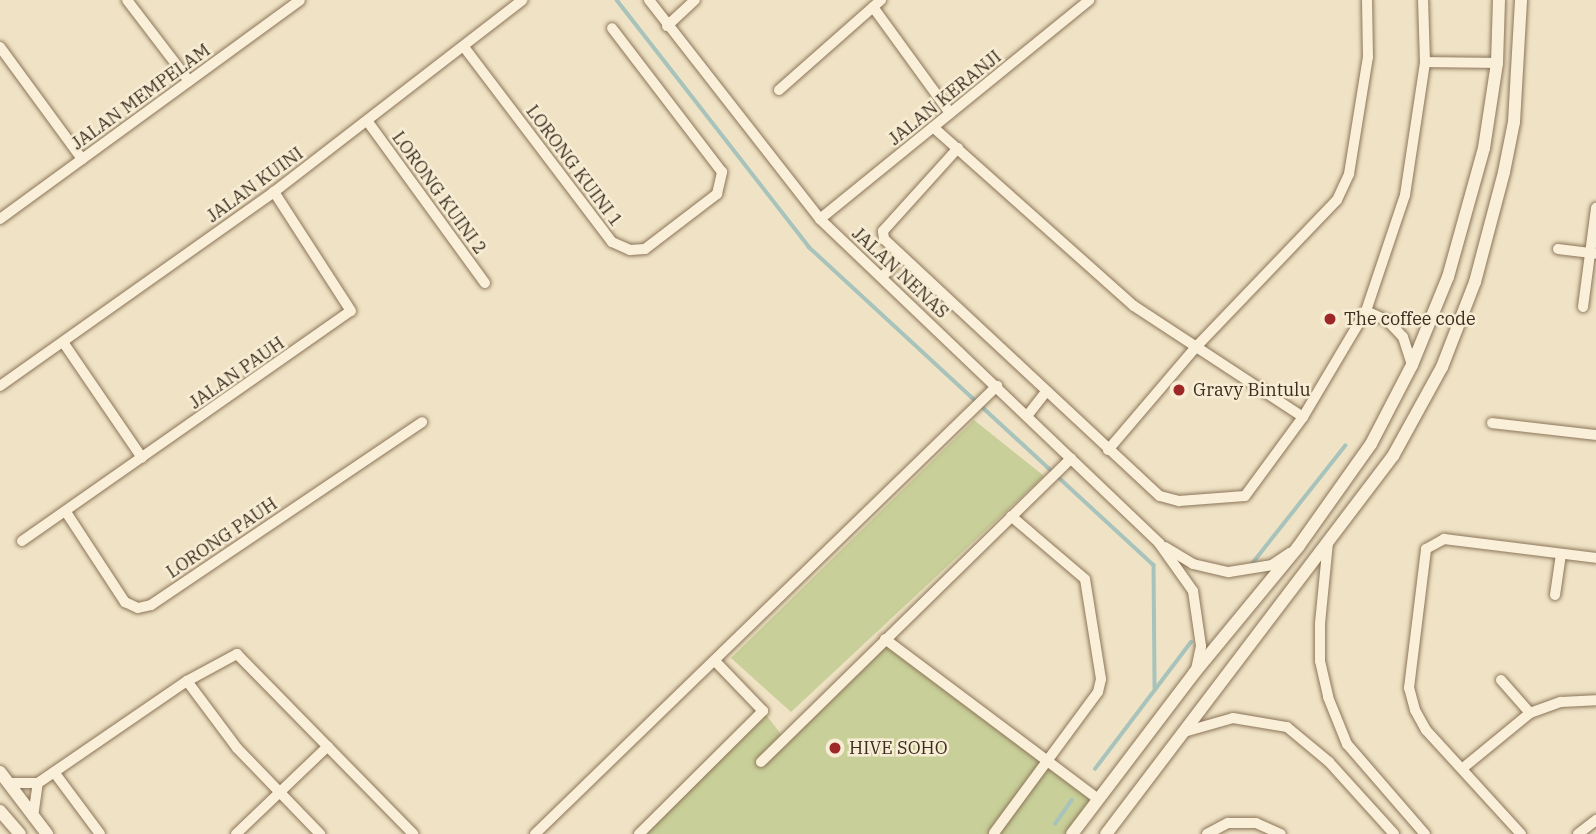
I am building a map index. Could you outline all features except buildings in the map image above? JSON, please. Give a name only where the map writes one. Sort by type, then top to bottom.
[{"type":"main road","points":[[1072,834],[1195,672],[1298,547],[1371,444],[1412,365],[1459,239],[1484,148],[1497,63],[1499,0]]},
{"type":"main road","points":[[1106,834],[1393,456],[1442,367],[1475,282],[1514,122],[1521,0]]},
{"type":"main road","points":[[4,777],[47,834]]},
{"type":"main road","points":[[0,811],[20,834]]},
{"type":"street","points":[[127,0],[188,81]]},
{"type":"street","name":"JALAN MEMPELAM","points":[[0,219],[300,0]]},
{"type":"street","name":"JALAN KUINI","points":[[0,386],[274,192],[368,122],[522,0]]},
{"type":"street","name":"JALAN NENAS","points":[[649,0],[820,219],[1159,543],[1193,591],[1201,646],[1195,672]]},
{"type":"street","points":[[667,26],[695,0]]},
{"type":"street","name":"JALAN KERANJI","points":[[820,219],[1089,0]]},
{"type":"street","points":[[1108,450],[1195,348],[1337,200],[1349,174],[1368,57],[1367,0]]},
{"type":"street","points":[[958,148],[883,231],[884,239],[1108,450],[1169,500],[1238,497],[1250,494],[1303,417],[1366,311],[1405,195],[1424,62],[1423,0]]},
{"type":"street","points":[[779,90],[877,3],[950,113]]},
{"type":"street","name":"LORONG KUINI 1","points":[[464,47],[612,242],[630,250],[645,249],[718,194],[722,172],[612,28]]},
{"type":"street","points":[[0,47],[82,159]]},
{"type":"street","points":[[1424,62],[1497,63]]},
{"type":"street","name":"LORONG KUINI 2","points":[[368,122],[485,283]]},
{"type":"street","points":[[933,127],[1134,306],[1303,417]]},
{"type":"street","name":"JALAN PAUH","points":[[22,541],[351,311],[274,192]]},
{"type":"street","points":[[1583,307],[1596,208]]},
{"type":"street","points":[[1558,249],[1592,254]]},
{"type":"street","points":[[882,277],[901,257]]},
{"type":"street","points":[[1366,311],[1388,321],[1403,337],[1412,365]]},
{"type":"street","points":[[63,342],[142,458]]},
{"type":"street","points":[[535,834],[998,387]]},
{"type":"street","points":[[1027,416],[1046,392]]},
{"type":"street","name":"LORONG PAUH","points":[[66,512],[125,602],[138,608],[151,605],[422,422]]},
{"type":"street","points":[[1492,423],[1596,435]]},
{"type":"street","points":[[761,762],[1071,458]]},
{"type":"street","points":[[994,833],[1098,692],[1101,679],[1085,579],[1011,516]]},
{"type":"street","points":[[1521,834],[1426,730],[1409,688],[1426,550],[1444,539],[1596,558]]},
{"type":"street","points":[[1328,541],[1320,624],[1320,661],[1328,697],[1347,744],[1425,834]]},
{"type":"street","name":"JALAN NENAS","points":[[1159,543],[1192,564],[1229,572],[1272,565],[1298,547]]},
{"type":"street","points":[[1555,595],[1561,554]]},
{"type":"street","points":[[885,639],[1098,799]]},
{"type":"street","points":[[4,777],[38,783],[187,681],[233,654],[240,656],[413,834]]},
{"type":"street","points":[[639,834],[763,711],[716,662]]},
{"type":"street","points":[[1501,680],[1530,713]]},
{"type":"street","points":[[187,681],[224,734],[320,834]]},
{"type":"street","points":[[1463,768],[1530,713],[1561,702],[1596,700]]},
{"type":"street","points":[[1184,732],[1233,719],[1287,727],[1329,762],[1394,834]]},
{"type":"street","points":[[236,834],[328,746]]},
{"type":"street","points":[[54,772],[100,834]]},
{"type":"street","points":[[33,818],[38,783]]},
{"type":"street","points":[[1578,834],[1596,820]]},
{"type":"street","points":[[1208,834],[1228,823],[1256,823],[1281,834]]},
{"type":"green space","points":[[974,420],[1044,476],[791,712],[731,658]]},
{"type":"green space","points":[[885,639],[1098,799],[1069,834],[639,834],[763,711],[784,738]]},
{"type":"waterway","points":[[617,0],[809,247],[1154,565],[1155,688]]},
{"type":"waterway","points":[[1251,565],[1345,446]]},
{"type":"waterway","points":[[1095,769],[1191,642]]},
{"type":"waterway","points":[[1055,824],[1072,800]]},
{"type":"place","name":"The coffee code","points":[[1330,319]]},
{"type":"place","name":"Gravy Bintulu","points":[[1179,390]]},
{"type":"place","name":"HIVE SOHO","points":[[835,748]]}]
